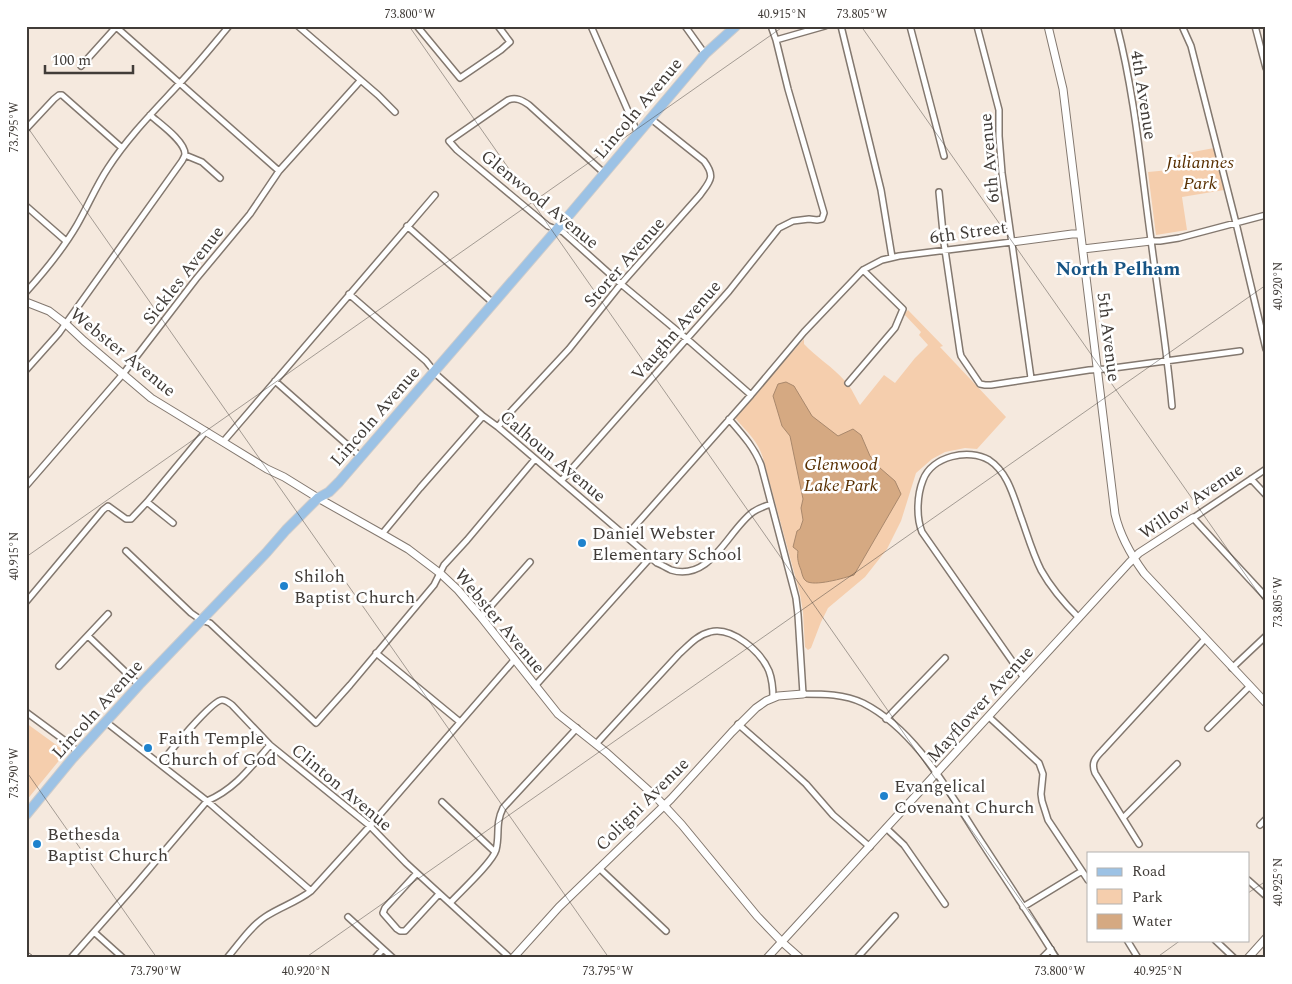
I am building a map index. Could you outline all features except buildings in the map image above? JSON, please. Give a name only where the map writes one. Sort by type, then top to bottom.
[{"type":"main road","name":"Lincoln Avenue","points":[[26,815],[77,753],[139,685],[286,530],[318,498],[329,492],[494,303],[705,54],[736,26]]},
{"type":"street","points":[[81,66],[116,26],[279,171]]},
{"type":"street","points":[[26,292],[53,261],[76,226],[103,176],[122,148],[229,26]]},
{"type":"street","points":[[298,26],[395,112]]},
{"type":"street","points":[[417,26],[460,78],[510,42],[498,26]]},
{"type":"street","points":[[591,26],[638,134]]},
{"type":"street","points":[[685,26],[705,54]]},
{"type":"street","points":[[771,26],[776,40],[825,26]]},
{"type":"street","points":[[841,26],[881,190],[892,257]]},
{"type":"street","points":[[910,26],[944,156]]},
{"type":"street","name":"6th Avenue","points":[[978,26],[999,110],[1002,173],[1030,378]]},
{"type":"street","name":"5th Avenue","points":[[1048,26],[1063,89],[1115,514],[1120,532],[1134,559],[1144,573],[1266,703]]},
{"type":"street","name":"4th Avenue","points":[[1117,26],[1131,85],[1168,360],[1172,406]]},
{"type":"street","points":[[1182,26],[1191,46],[1266,349]]},
{"type":"street","points":[[1255,26],[1266,68]]},
{"type":"street","name":"Vaughn Avenue","points":[[561,481],[729,291],[779,228],[793,221],[822,219],[824,213],[788,89],[776,40]]},
{"type":"street","name":"Sickles Avenue","points":[[26,486],[123,374],[219,250],[250,214],[279,171],[360,81]]},
{"type":"street","points":[[26,129],[54,98],[62,95],[122,148]]},
{"type":"street","name":"Glenwood Avenue","points":[[604,173],[522,100],[508,100],[449,141],[457,150],[548,226],[563,232],[751,395]]},
{"type":"street","points":[[26,370],[66,324],[177,169],[185,155],[184,149],[174,136],[150,115]]},
{"type":"street","name":"Storer Avenue","points":[[498,427],[570,349],[621,284],[710,183],[709,168],[704,161],[650,118]]},
{"type":"street","points":[[185,155],[202,162],[220,178]]},
{"type":"street","points":[[939,192],[960,352],[980,384],[985,385],[1240,351]]},
{"type":"street","points":[[223,442],[435,195]]},
{"type":"street","points":[[26,206],[66,241]]},
{"type":"street","points":[[1083,249],[1175,239],[1266,215]]},
{"type":"street","points":[[407,226],[494,303]]},
{"type":"street","name":"6th Street","points":[[863,270],[892,257],[1080,234]]},
{"type":"street","points":[[626,536],[804,332],[863,270],[903,309],[895,328],[848,383]]},
{"type":"street","name":"Calhoun Avenue","points":[[349,294],[426,361],[434,372],[483,416],[657,563],[679,571],[694,570],[706,564],[752,512],[771,504]]},
{"type":"street","name":"Webster Avenue","points":[[26,302],[49,311],[66,324],[151,398],[382,534],[441,574],[458,590],[481,617],[558,714],[596,744],[664,806],[757,916],[800,958]]},
{"type":"street","points":[[274,381],[360,456]]},
{"type":"street","points":[[382,534],[483,416]]},
{"type":"street","points":[[729,419],[749,442],[757,455],[771,504],[796,598],[803,694],[829,694],[853,699],[863,703],[905,734],[937,773],[1056,958]]},
{"type":"street","points":[[26,602],[108,506],[126,519],[131,519],[206,431]]},
{"type":"street","points":[[1024,678],[922,532],[919,523],[920,494],[926,474],[934,466],[961,454],[987,459],[996,466],[1006,478],[1012,491],[1031,547],[1048,582],[1079,618]]},
{"type":"street","points":[[126,551],[191,613],[201,620],[210,623],[316,723],[434,585],[444,565],[535,459]]},
{"type":"street","name":"Willow Avenue","points":[[1134,559],[1266,469]]},
{"type":"street","points":[[1251,479],[1266,495]]},
{"type":"street","points":[[147,502],[174,523]]},
{"type":"street","points":[[1192,518],[1266,597]]},
{"type":"street","points":[[535,686],[650,558]]},
{"type":"street","name":"Mayflower Avenue","points":[[767,958],[1134,559]]},
{"type":"street","points":[[481,617],[530,562]]},
{"type":"street","points":[[59,666],[108,614]]},
{"type":"street","points":[[596,744],[678,654],[699,636],[710,632],[726,632],[746,642],[764,662],[768,670],[773,683],[773,698]]},
{"type":"street","points":[[88,636],[139,685]]},
{"type":"street","points":[[1232,668],[1266,636]]},
{"type":"street","points":[[1139,844],[1095,773],[1093,762],[1205,639]]},
{"type":"street","points":[[376,654],[460,722]]},
{"type":"street","points":[[886,719],[945,658]]},
{"type":"street","points":[[227,958],[258,922],[311,891],[516,659]]},
{"type":"street","points":[[1208,728],[1250,686]]},
{"type":"street","name":"Coligni Avenue","points":[[511,958],[559,907],[664,806],[738,724],[766,701],[787,694],[803,694]]},
{"type":"street","name":"Clinton Avenue","points":[[160,764],[206,711],[218,701],[226,701],[270,745],[370,826],[439,894],[511,958]]},
{"type":"street","points":[[26,712],[72,746],[77,753]]},
{"type":"street","points":[[989,717],[1039,764],[1043,774],[1041,794],[1043,808],[1048,820],[1087,878]]},
{"type":"street","points":[[106,722],[207,801],[311,891]]},
{"type":"street","points":[[738,724],[806,784],[833,816],[870,847]]},
{"type":"street","points":[[450,903],[495,852],[499,815],[503,808],[577,728]]},
{"type":"street","points":[[71,958],[207,801],[229,789],[270,745]]},
{"type":"street","points":[[1123,818],[1177,764]]},
{"type":"street","points":[[442,802],[495,852]]},
{"type":"street","points":[[1260,825],[1266,819]]},
{"type":"street","points":[[886,828],[904,845],[945,904]]},
{"type":"street","points":[[599,868],[666,931]]},
{"type":"street","points":[[1023,907],[1082,871]]},
{"type":"street","points":[[417,873],[382,913],[397,929],[405,931],[439,894]]},
{"type":"street","points":[[1250,882],[1266,896]]},
{"type":"street","points":[[857,958],[895,916]]},
{"type":"street","points":[[348,918],[393,958]]},
{"type":"street","points":[[94,932],[123,958]]},
{"type":"street","points":[[1248,958],[1266,938]]},
{"type":"street","points":[[1128,942],[1138,958]]},
{"type":"street","points":[[1217,942],[1234,958]]},
{"type":"street","points":[[375,958],[383,949]]},
{"type":"street","points":[[1042,958],[1050,949]]},
{"type":"green space","name":"Juliannes Park","points":[[1214,148],[1224,190],[1182,197],[1187,230],[1156,235],[1148,172],[1180,169],[1177,155]]},
{"type":"green space","name":"Glenwood Lake Park","points":[[908,310],[1006,417],[977,449],[965,448],[945,452],[932,459],[916,473],[901,521],[887,549],[865,577],[828,608],[811,648],[808,650],[805,647],[800,594],[763,458],[755,442],[736,419],[735,415],[804,339],[804,344],[847,384],[860,405],[884,375],[895,383],[928,345],[919,335],[921,332],[904,314]]},
{"type":"green space","points":[[26,723],[66,752],[26,801]]},
{"type":"water","points":[[786,382],[794,386],[812,416],[838,436],[853,429],[861,435],[870,456],[895,481],[901,494],[854,575],[815,583],[810,583],[804,579],[798,560],[798,551],[793,547],[797,531],[800,529],[803,520],[801,508],[803,499],[790,436],[782,426],[773,396],[778,384]]},
{"type":"place","name":"Daniel Webster Elementary School","points":[[582,543]]},
{"type":"place","name":"Shiloh Baptist Church","points":[[284,586]]},
{"type":"place","name":"Faith Temple Church of God","points":[[148,748]]},
{"type":"place","name":"Evangelical Covenant Church","points":[[884,796]]},
{"type":"place","name":"Bethesda Baptist Church","points":[[37,844]]},
{"type":"district","name":"North Pelham","points":[[1118,268]]}]
